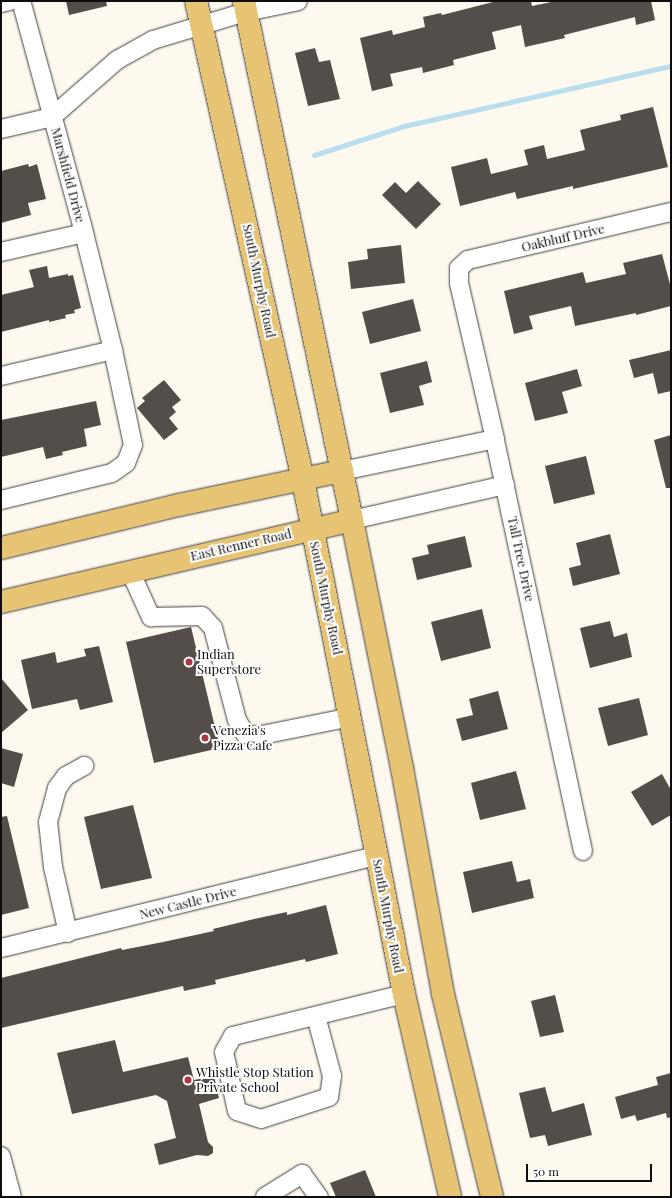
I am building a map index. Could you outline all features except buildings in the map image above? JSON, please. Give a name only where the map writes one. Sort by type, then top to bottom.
[{"type":"main road","name":"South Murphy Road","points":[[196,1],[303,480],[404,994],[450,1197]]},
{"type":"main road","points":[[245,6],[402,768],[443,994],[492,1197]]},
{"type":"main road","points":[[1,548],[179,505],[342,472]]},
{"type":"main road","name":"East Renner Road","points":[[1,602],[352,520]]},
{"type":"street","points":[[1,3],[10,1]]},
{"type":"street","name":"Marshfield Drive","points":[[1,500],[112,473],[126,463],[133,445],[113,350],[84,233],[21,1]]},
{"type":"street","points":[[1,129],[52,117],[117,60],[153,40],[202,26],[245,6],[298,1]]},
{"type":"street","name":"Oakbluff Drive","points":[[459,268],[468,260],[671,212]]},
{"type":"street","points":[[1,252],[84,233]]},
{"type":"street","name":"Tall Tree Drive","points":[[459,268],[459,282],[495,439],[583,851]]},
{"type":"street","points":[[1,376],[113,350]]},
{"type":"street","points":[[342,472],[495,439]]},
{"type":"street","name":"East Renner Road","points":[[352,520],[505,485]]},
{"type":"street","points":[[130,571],[151,616],[179,618],[202,616],[213,628],[237,720],[245,734],[257,736],[350,718]]},
{"type":"street","points":[[68,933],[53,867],[48,822],[57,788],[66,776],[84,766]]},
{"type":"street","name":"New Castle Drive","points":[[1,948],[68,933],[376,856]]},
{"type":"street","points":[[316,1016],[332,1076],[329,1097],[261,1119],[237,1112],[224,1052],[233,1036],[404,994]]},
{"type":"street","points":[[1,1156],[12,1197]]},
{"type":"street","points":[[265,1197],[302,1174],[318,1197]]},
{"type":"waterway","points":[[314,155],[404,126],[671,66]]},
{"type":"place","name":"Indian Superstore","points":[[189,662]]},
{"type":"place","name":"Venezia's Pizza Cafe","points":[[205,738]]},
{"type":"place","name":"Whistle Stop Station Private School","points":[[188,1080]]}]
